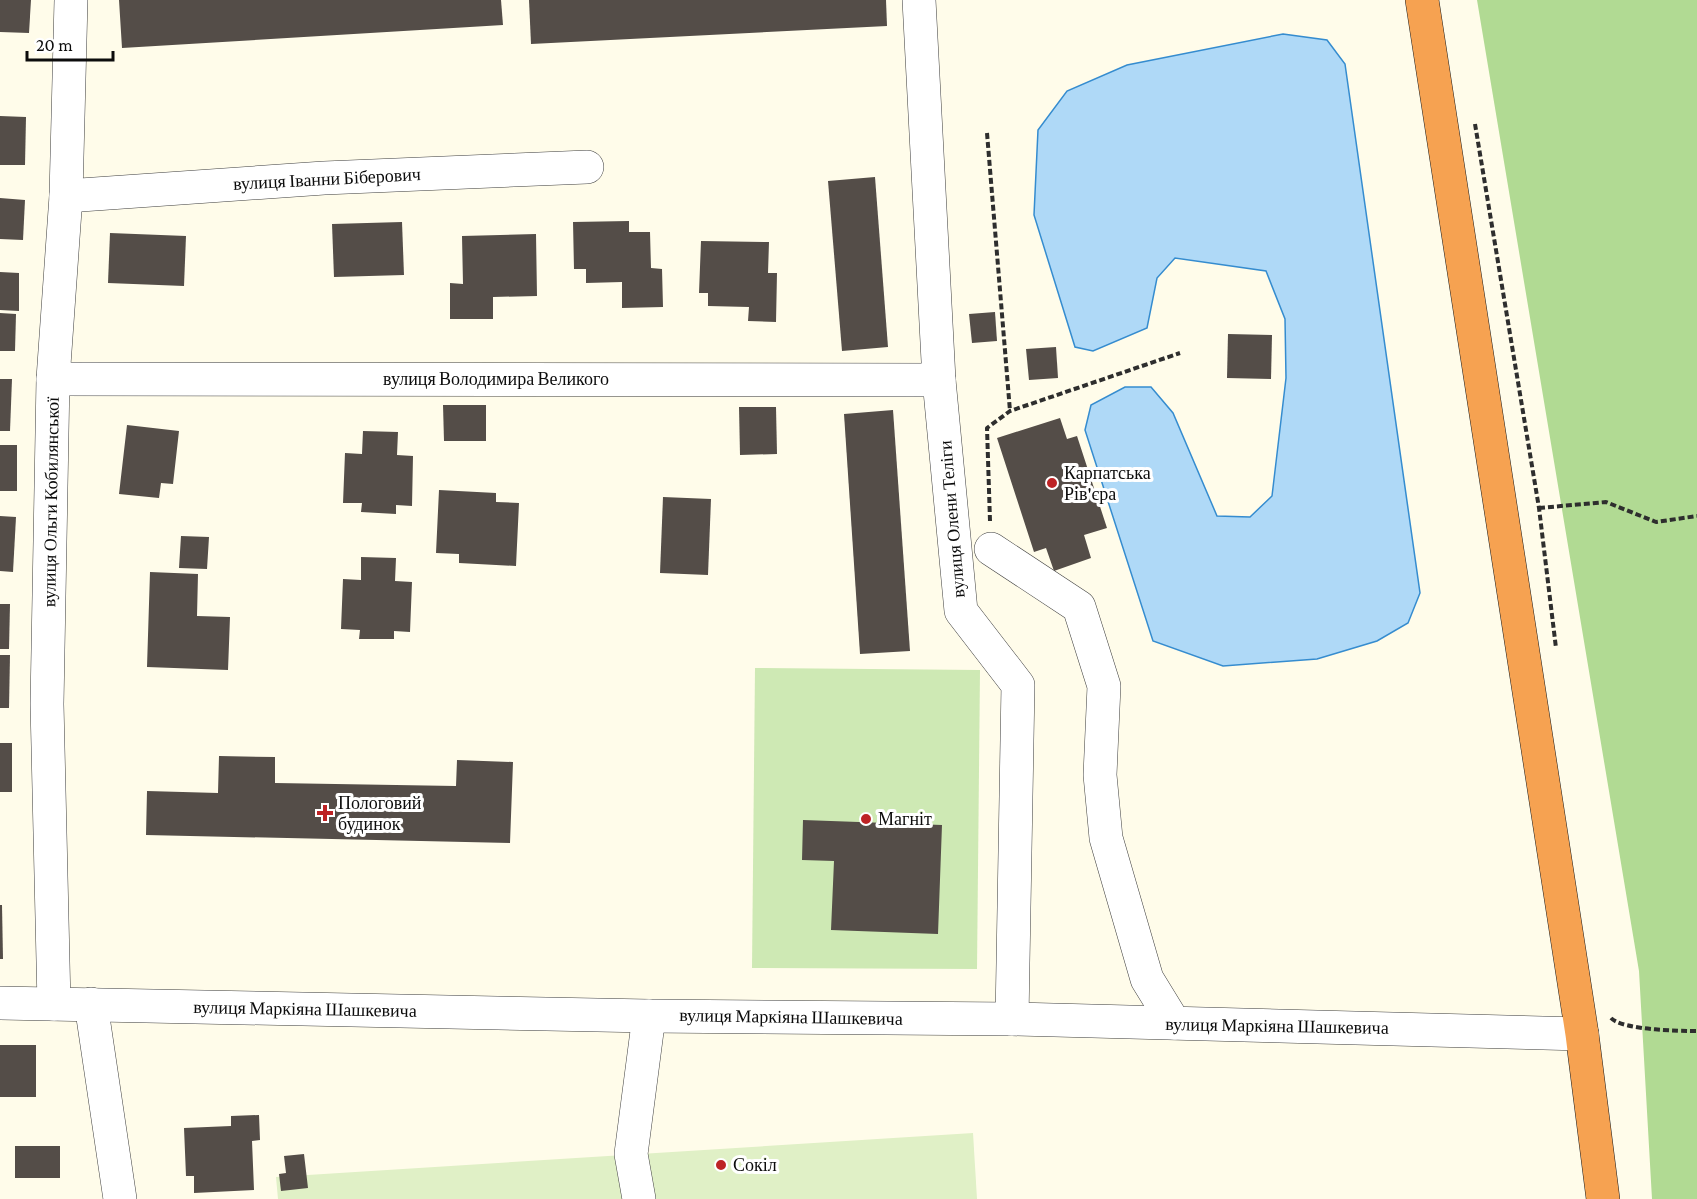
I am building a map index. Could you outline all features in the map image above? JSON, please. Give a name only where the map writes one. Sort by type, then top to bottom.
[{"type":"highway","points":[[1422,0],[1594,1024],[1603,1199]]},
{"type":"street","name":"вулиця Ольги Кобилянської","points":[[54,1004],[47,704],[53,379],[66,196],[71,0]]},
{"type":"street","name":"вулиця Олени Теліги","points":[[920,0],[939,380],[961,611],[1018,685],[1012,1019]]},
{"type":"street","name":"вулиця Іванни Біберович","points":[[66,196],[324,178],[587,167]]},
{"type":"street","name":"вулиця Володимира Великого","points":[[53,379],[939,380]]},
{"type":"street","points":[[992,549],[1078,607],[1104,686],[1100,775],[1106,838],[1147,979],[1174,1023]]},
{"type":"street","name":"вулиця Маркіяна Шашкевича","points":[[0,1003],[649,1016],[1012,1019],[1174,1023],[1594,1024]]},
{"type":"street","points":[[91,1004],[120,1199]]},
{"type":"street","points":[[639,1199],[631,1154],[649,1016]]},
{"type":"path","points":[[987,133],[1010,411]]},
{"type":"path","points":[[992,549],[987,428],[1010,411],[1180,353]]},
{"type":"path","points":[[1539,508],[1606,502],[1656,522],[1697,516]]},
{"type":"path","points":[[1594,1024],[1615,1023],[1662,1031],[1697,1031]]},
{"type":"green space","points":[[1477,0],[1697,0],[1697,1199],[1652,1199],[1639,971]]},
{"type":"green space","name":"Магніт","points":[[755,668],[980,670],[977,969],[752,968]]},
{"type":"green space","name":"Сокіл","points":[[973,1133],[977,1199],[278,1199],[276,1177]]},
{"type":"water","points":[[1283,34],[1327,40],[1345,64],[1420,593],[1408,623],[1377,641],[1317,659],[1223,666],[1153,641],[1085,430],[1091,405],[1125,387],[1151,387],[1173,413],[1217,516],[1250,517],[1272,496],[1286,378],[1285,319],[1266,271],[1175,258],[1157,278],[1147,328],[1093,351],[1075,347],[1034,215],[1038,130],[1067,91],[1127,65]]},
{"type":"building","points":[[0,0],[31,0],[29,33],[0,32]]},
{"type":"building","points":[[119,0],[501,0],[503,25],[122,48]]},
{"type":"building","points":[[529,0],[886,0],[887,26],[531,44]]},
{"type":"building","points":[[0,116],[26,117],[25,165],[0,165]]},
{"type":"building","points":[[875,177],[888,347],[842,351],[828,181]]},
{"type":"building","points":[[0,198],[25,200],[23,240],[0,239]]},
{"type":"building","points":[[629,221],[629,232],[650,232],[651,268],[662,269],[663,307],[622,308],[622,282],[586,283],[586,269],[574,269],[573,222]]},
{"type":"building","points":[[402,222],[404,275],[334,277],[332,224]]},
{"type":"building","points":[[110,233],[186,236],[184,286],[108,283]]},
{"type":"building","points":[[536,234],[537,296],[493,297],[493,319],[450,319],[450,283],[463,284],[462,236]]},
{"type":"building","points":[[701,241],[769,242],[768,273],[777,273],[776,322],[748,321],[749,307],[708,306],[708,293],[699,293]]},
{"type":"building","points":[[0,272],[19,273],[19,311],[0,310]]},
{"type":"building","points":[[995,312],[997,341],[972,343],[969,314]]},
{"type":"building","points":[[0,313],[16,314],[15,351],[0,351]]},
{"type":"building","points":[[1228,334],[1272,335],[1271,379],[1227,378]]},
{"type":"building","points":[[1056,347],[1058,378],[1029,380],[1026,349]]},
{"type":"building","points":[[0,379],[12,379],[10,431],[0,431]]},
{"type":"building","points":[[443,405],[486,405],[486,441],[444,441]]},
{"type":"building","points":[[739,407],[776,407],[777,454],[740,455]]},
{"type":"building","points":[[893,410],[910,651],[860,654],[844,414]]},
{"type":"building","name":"Карпатська Рів'єра","points":[[1060,418],[1067,439],[1077,436],[1107,528],[1084,535],[1091,558],[1054,571],[1046,548],[1034,552],[997,438]]},
{"type":"building","points":[[127,425],[179,431],[173,484],[161,483],[159,498],[119,494]]},
{"type":"building","points":[[363,431],[398,432],[397,455],[413,456],[412,506],[396,505],[396,514],[361,512],[362,503],[343,503],[345,453],[362,454]]},
{"type":"building","points":[[0,445],[17,445],[17,491],[0,491]]},
{"type":"building","points":[[439,490],[496,493],[496,502],[519,503],[516,566],[459,563],[459,554],[436,553]]},
{"type":"building","points":[[663,497],[711,499],[708,575],[660,573]]},
{"type":"building","points":[[0,516],[16,517],[13,572],[0,571]]},
{"type":"building","points":[[181,536],[209,537],[207,569],[179,568]]},
{"type":"building","points":[[361,557],[396,558],[395,581],[412,582],[410,632],[394,631],[394,639],[359,639],[360,630],[341,629],[343,579],[361,580]]},
{"type":"building","points":[[150,572],[198,574],[197,616],[230,617],[228,670],[147,667]]},
{"type":"building","points":[[0,604],[10,604],[9,649],[0,649]]},
{"type":"building","points":[[0,655],[10,655],[9,708],[0,708]]},
{"type":"building","points":[[0,743],[12,743],[12,792],[0,792]]},
{"type":"building","points":[[219,756],[275,757],[275,783],[456,786],[457,760],[513,762],[510,843],[146,835],[147,791],[218,793]]},
{"type":"building","points":[[803,820],[942,825],[938,934],[831,930],[834,861],[802,860]]},
{"type":"building","points":[[0,905],[2,905],[3,959],[0,959]]},
{"type":"building","points":[[0,1045],[36,1045],[36,1097],[0,1097]]},
{"type":"building","points":[[259,1115],[260,1140],[252,1141],[254,1190],[194,1193],[194,1176],[186,1176],[184,1128],[231,1126],[231,1116]]},
{"type":"building","points":[[15,1146],[60,1146],[60,1178],[15,1178]]},
{"type":"building","points":[[304,1154],[308,1188],[281,1191],[279,1174],[286,1173],[284,1156]]},
{"type":"place","name":"Карпатська Рів'єра","points":[[1052,483]]},
{"type":"place","name":"Пологовий будинок","points":[[325,813]]},
{"type":"place","name":"Магніт","points":[[866,819]]},
{"type":"place","name":"Сокіл","points":[[721,1165]]}]
